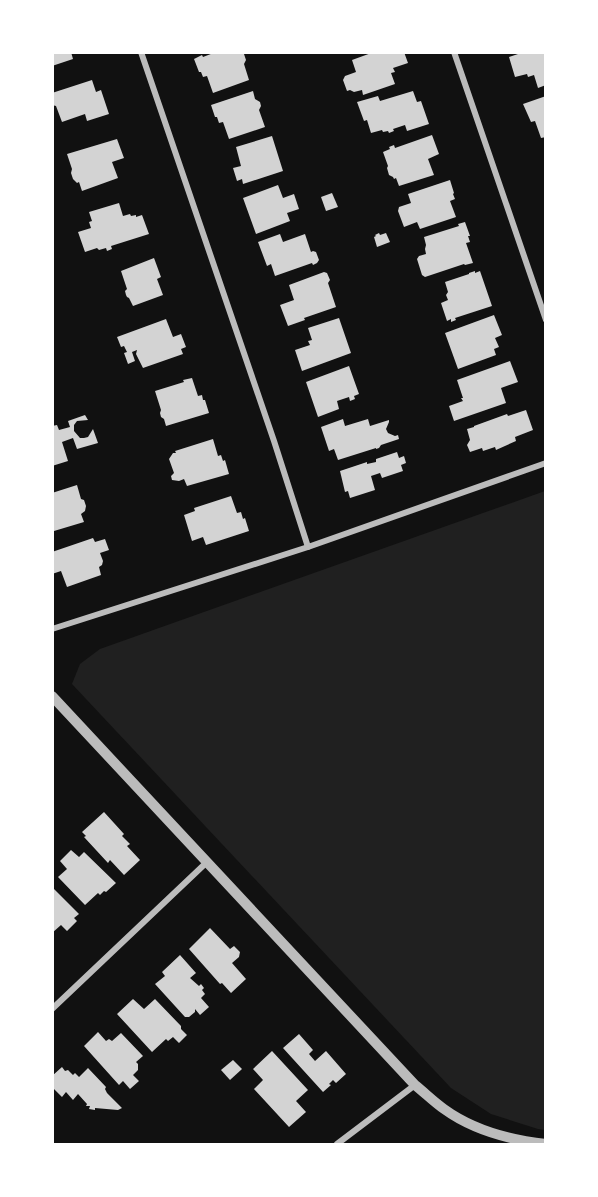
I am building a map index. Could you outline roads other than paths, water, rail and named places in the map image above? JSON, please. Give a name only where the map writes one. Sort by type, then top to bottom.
[{"type":"street","points":[[141,52],[308,547]]},
{"type":"street","points":[[454,52],[546,320]]},
{"type":"street","points":[[52,629],[308,547],[546,464]]},
{"type":"street","points":[[52,696],[416,1085],[444,1109],[468,1124],[528,1142],[546,1144]]},
{"type":"street","points":[[52,1009],[207,862]]},
{"type":"street","points":[[337,1144],[416,1085]]}]
